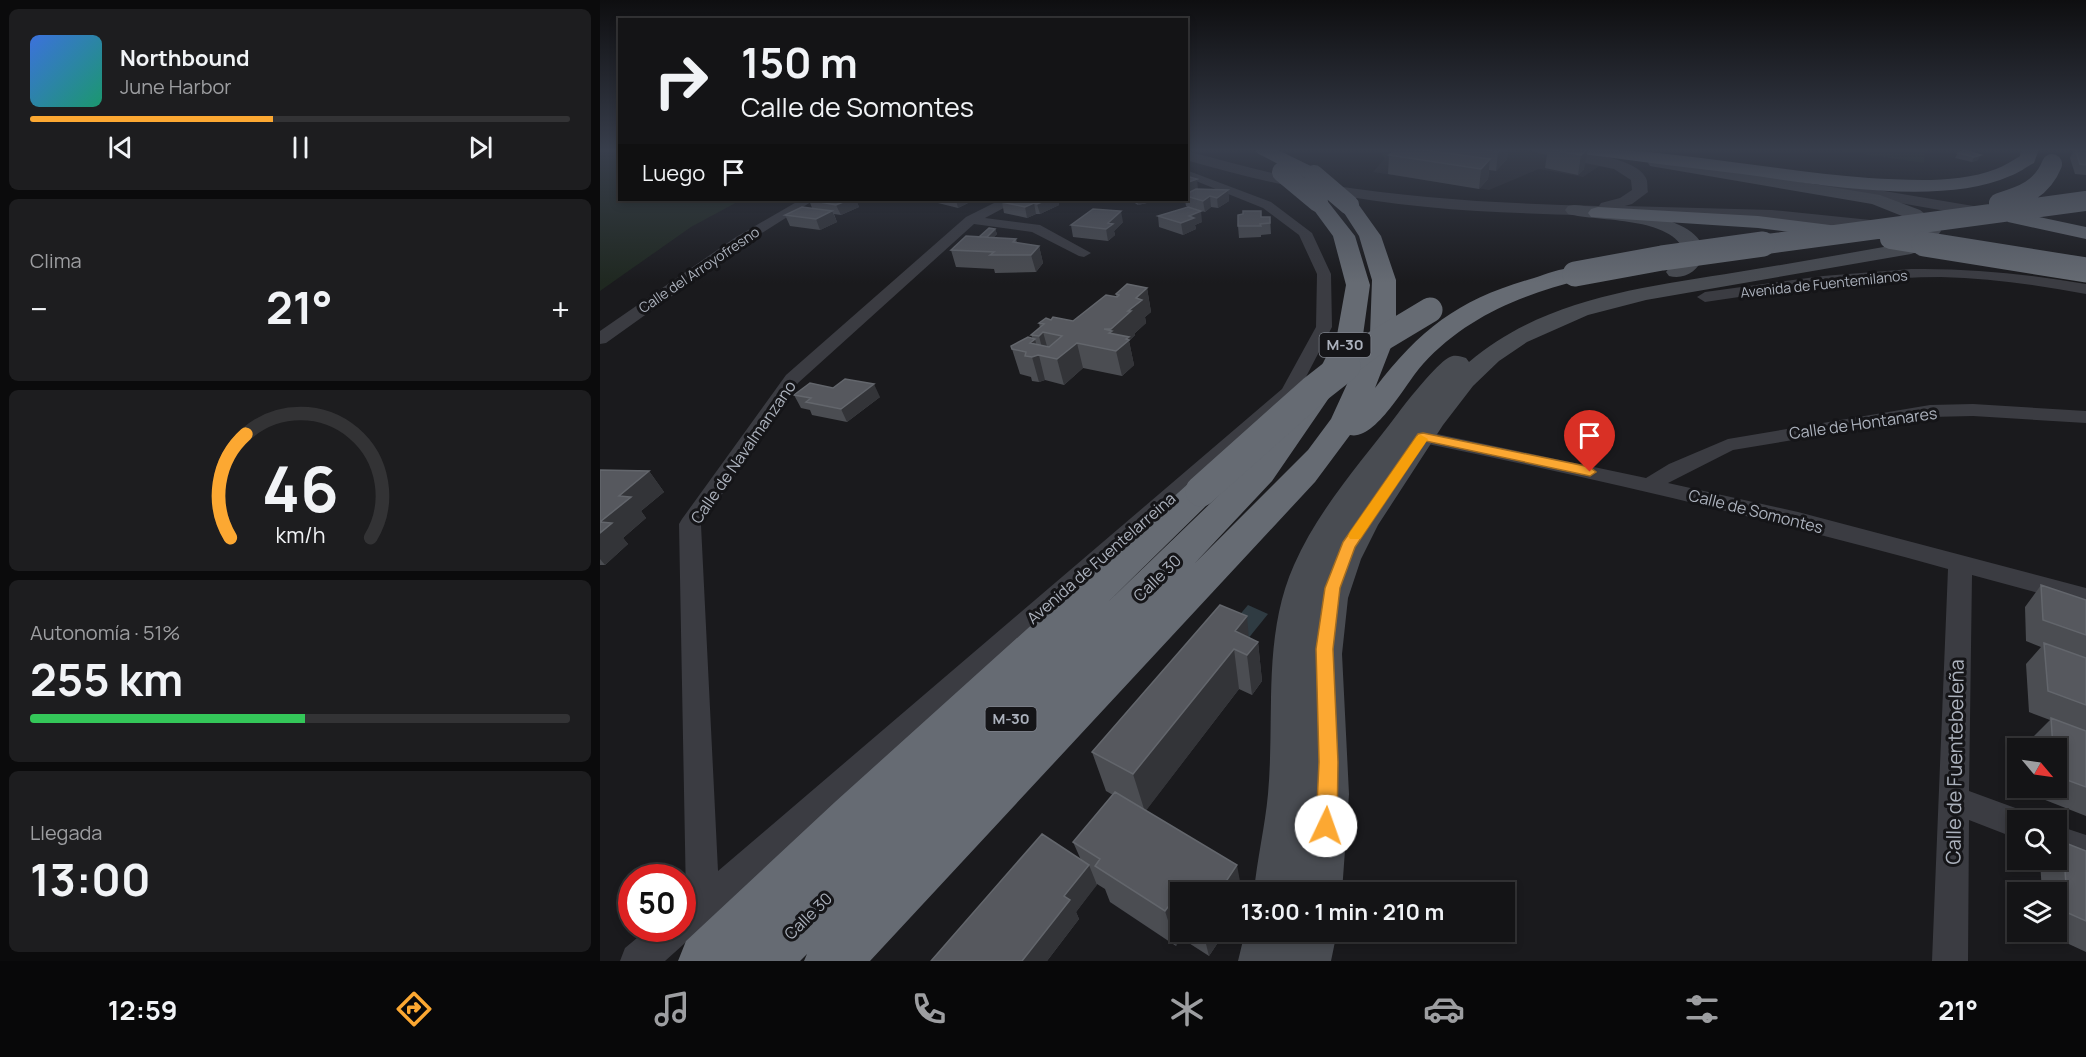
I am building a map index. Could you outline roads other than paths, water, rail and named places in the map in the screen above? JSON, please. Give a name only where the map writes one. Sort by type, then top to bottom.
[{"type":"highway","name":"Calle 30","points":[[761,961],[1176,560],[1260,474],[1330,376],[1350,335],[1358,285],[1344,236],[1318,202],[1308,194]]},
{"type":"highway","name":"Calle 30","points":[[832,961],[1319,458],[1345,421],[1383,334],[1384,280],[1370,236],[1348,204],[1336,194]]},
{"type":"highway","points":[[1319,458],[1359,423],[1413,358],[1445,326],[1480,304],[1526,286],[1608,259],[1953,213],[1986,207],[2023,194]]},
{"type":"highway","points":[[706,961],[843,828],[1201,491],[1313,391],[1376,343],[1430,310],[1472,293],[1571,270],[2086,201]]},
{"type":"highway","points":[[1598,213],[1758,222],[1874,236],[2086,270]]},
{"type":"highway","points":[[2015,218],[2086,232]]},
{"type":"main road","points":[[1319,882],[1328,809],[1324,649],[1333,588],[1348,546],[1453,395],[1492,355],[1527,333],[1562,318],[1617,300],[1908,249],[1926,241],[1931,231],[1913,215],[1874,198],[1848,194]]},
{"type":"main road","points":[[1279,882],[1290,794],[1291,668],[1294,615],[1309,568],[1326,532],[1421,401],[1437,382],[1479,345],[1509,326],[1543,311],[1680,271],[1694,258],[1693,244],[1681,232],[1668,226],[1645,219],[1574,210]]},
{"type":"main road","points":[[1746,277],[1894,260],[2009,259],[2086,264]]},
{"type":"main road","points":[[1263,961],[1268,942]]},
{"type":"main road","points":[[1306,961],[1310,942]]},
{"type":"street","name":"Avenida de Fuentelarreina","points":[[696,912],[1290,392],[1324,327],[1324,274],[1305,233],[1268,205],[1239,194]]},
{"type":"street","points":[[1369,194],[1442,204],[1574,210],[1743,213],[1862,223],[1909,230]]},
{"type":"street","points":[[1510,207],[1604,206],[1626,201],[1638,194]]},
{"type":"street","points":[[1875,194],[2015,218]]},
{"type":"street","name":"Calle del Arroyofresno","points":[[600,339],[741,240],[806,201]]},
{"type":"street","name":"Calle de Navalmanzano","points":[[693,864],[690,524],[792,379],[971,220],[1007,201]]},
{"type":"street","points":[[971,220],[1035,228],[1084,253]]},
{"type":"street","points":[[1948,237],[2086,258]]},
{"type":"street","name":"Avenida de Fuentemilanos","points":[[1705,297],[1875,275],[1941,273],[2025,278],[2086,289]]},
{"type":"street","name":"Calle de Hontanares","points":[[1650,485],[1676,469],[1728,445],[1890,417],[1930,411],[1973,410],[2086,417]]},
{"type":"street","name":"Calle de Somontes","points":[[1423,437],[1650,485],[1798,520],[2086,597]]},
{"type":"street","name":"Calle de Fuentebeleña","points":[[1950,961],[1959,563]]},
{"type":"street","points":[[1954,799],[2007,820]]},
{"type":"street","points":[[2067,844],[2086,851]]},
{"type":"street","points":[[638,961],[660,942]]}]
